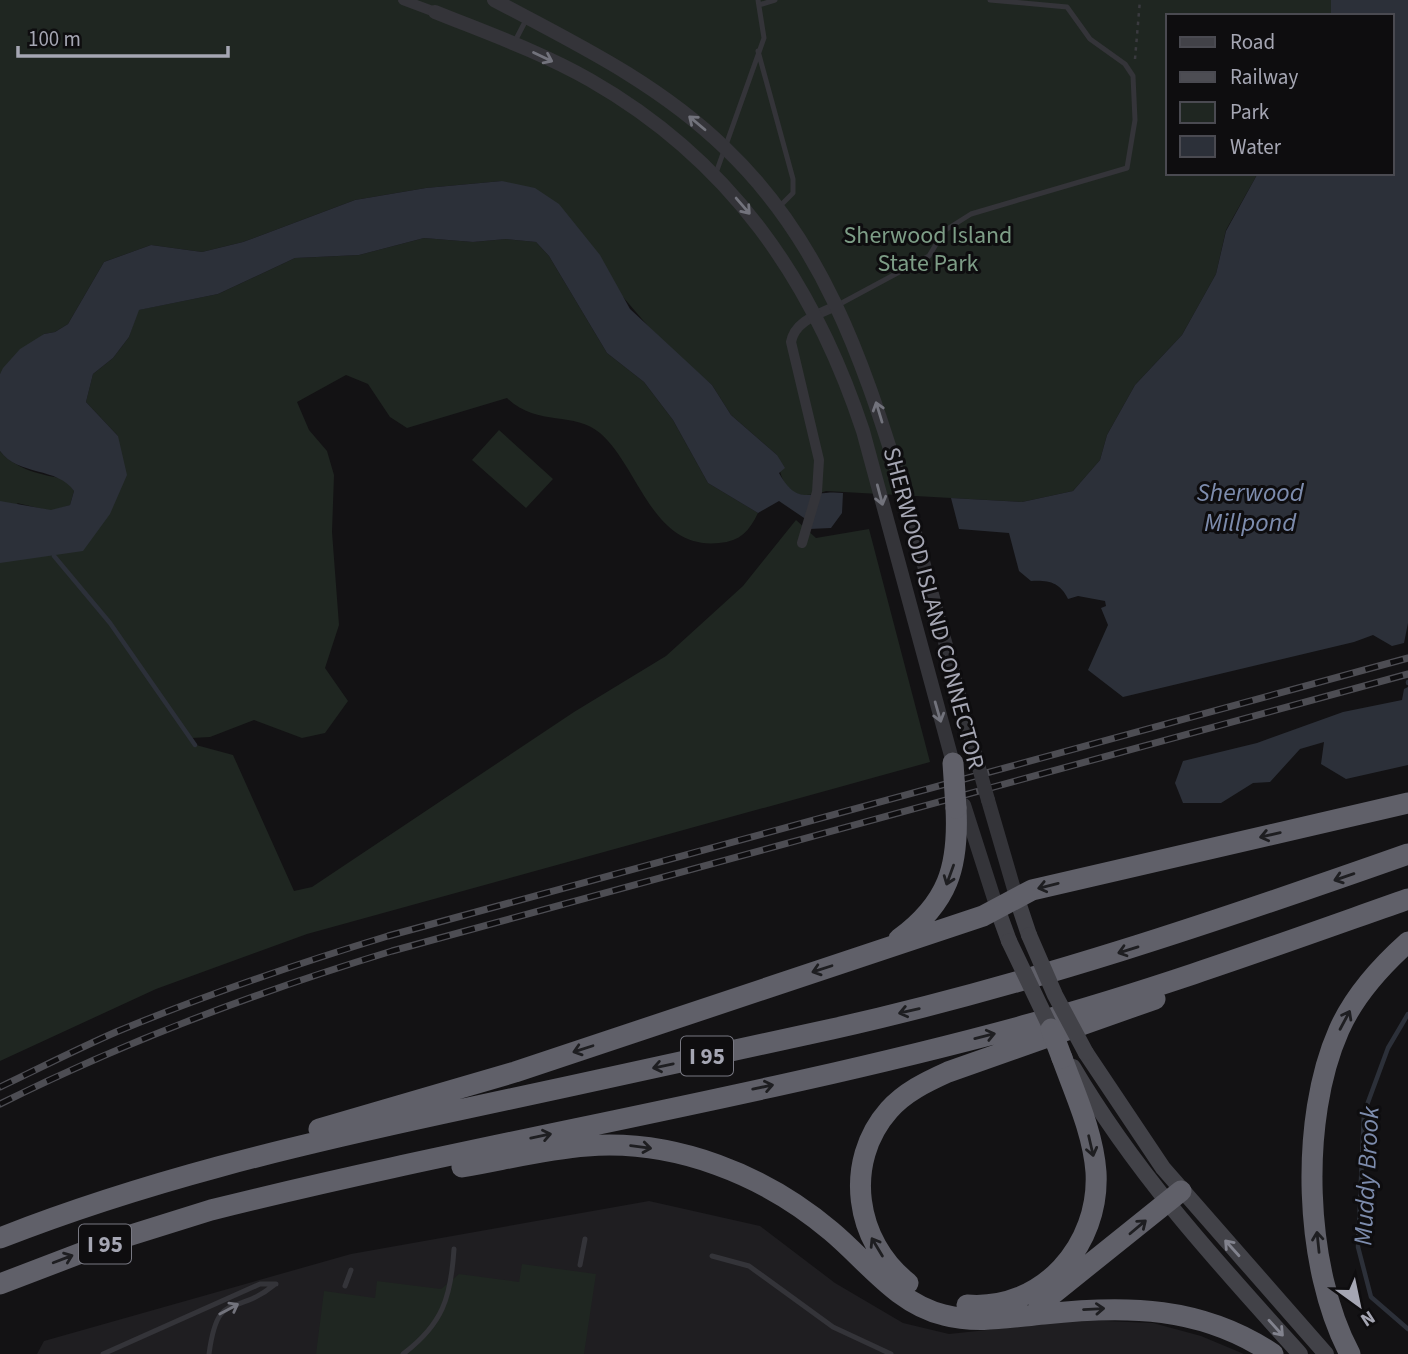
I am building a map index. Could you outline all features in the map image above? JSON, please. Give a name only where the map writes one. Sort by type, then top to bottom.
[{"type":"highway","points":[[887,947],[925,917],[948,882],[956,856],[960,806],[953,763]]},
{"type":"highway","points":[[186,1174],[349,1119],[515,1072],[983,916],[1016,896],[1408,803]]},
{"type":"highway","name":"I 95","points":[[0,1238],[88,1205],[186,1174],[976,994],[1170,937],[1408,854]]},
{"type":"highway","name":"I 95","points":[[0,1284],[115,1240],[211,1210],[956,1043],[1079,1010],[1408,899]]},
{"type":"highway","points":[[1350,1354],[1332,1312],[1321,1264],[1314,1180],[1317,1105],[1326,1065],[1346,1017],[1377,971],[1408,942]]},
{"type":"highway","points":[[1051,1029],[1064,1057],[1086,1127],[1096,1172],[1094,1204],[1085,1235],[1077,1250],[1044,1286],[1002,1303],[955,1304],[913,1287],[880,1254],[862,1210],[860,1192],[864,1157],[870,1140],[890,1110],[916,1087],[948,1072],[1142,1005],[1272,947]]},
{"type":"highway","points":[[211,1210],[568,1148],[610,1145],[648,1148],[719,1166],[780,1194],[828,1228],[894,1289],[928,1310],[971,1320],[1110,1308],[1168,1312],[1222,1327],[1273,1354]]},
{"type":"highway","points":[[1001,1318],[1052,1297],[1174,1197]]},
{"type":"main road","name":"SHERWOOD ISLAND CONNECTOR","points":[[1016,896],[1029,935],[1055,995],[1086,1053],[1174,1197],[1300,1354]]},
{"type":"main road","name":"SHERWOOD ISLAND CONNECTOR","points":[[997,908],[1009,942],[1051,1029]]},
{"type":"main road","name":"SHERWOOD ISLAND CONNECTOR","points":[[1064,1057],[1108,1125],[1326,1354]]},
{"type":"street","name":"SHERWOOD ISLAND CONNECTOR","points":[[403,0],[438,6],[588,79],[630,105],[683,145],[715,176],[776,249],[817,316],[846,380],[863,431],[953,763]]},
{"type":"street","name":"SHERWOOD ISLAND CONNECTOR","points":[[494,0],[640,80],[681,109],[725,147],[779,207],[811,254],[838,305],[877,408],[920,547],[1016,896]]},
{"type":"street","points":[[802,543],[817,492],[819,460],[791,342],[797,327],[838,305]]},
{"type":"street","name":"SHERWOOD ISLAND CONNECTOR","points":[[960,806],[997,908]]},
{"type":"lane","points":[[715,176],[764,38],[758,3],[775,0]]},
{"type":"lane","points":[[838,305],[929,256],[944,231],[971,214],[1128,168],[1135,120],[1133,76],[1125,64],[1090,39],[1067,7],[990,0]]},
{"type":"lane","points":[[514,44],[527,18]]},
{"type":"lane","points":[[758,51],[793,179],[793,193],[779,207]]},
{"type":"lane","points":[[580,1265],[585,1239]]},
{"type":"lane","points":[[403,1354],[433,1328],[444,1308],[454,1249]]},
{"type":"lane","points":[[712,1256],[749,1266],[833,1327],[891,1354]]},
{"type":"lane","points":[[345,1286],[351,1270]]},
{"type":"lane","points":[[103,1354],[260,1284],[276,1284],[263,1294],[222,1310],[213,1323],[209,1354]]},
{"type":"path","points":[[1133,76],[1140,0]]},
{"type":"shaded area","points":[[649,1201],[760,1226],[835,1283],[903,1323],[949,1334],[1080,1320],[1153,1323],[1201,1336],[1244,1354],[37,1354],[44,1341],[351,1254]]},
{"type":"green space","name":"Sherwood Island State Park","points":[[0,0],[1331,0],[1331,14],[1166,14],[1166,175],[1257,175],[1226,230],[1216,274],[1182,335],[1135,385],[1107,435],[1100,460],[1073,491],[1022,502],[826,491],[797,494],[785,484],[777,455],[731,415],[712,385],[660,340],[623,297],[502,181],[426,188],[355,200],[243,242],[202,252],[151,245],[104,262],[68,324],[55,332],[44,334],[0,374]]},
{"type":"green space","points":[[424,238],[473,242],[506,239],[536,242],[549,256],[607,353],[644,382],[673,420],[708,483],[758,513],[743,534],[727,542],[696,542],[678,534],[649,504],[614,448],[600,433],[579,422],[531,413],[507,398],[407,428],[390,417],[368,384],[346,375],[297,402],[309,430],[327,451],[334,475],[332,532],[339,625],[325,668],[348,701],[325,733],[302,738],[254,720],[210,737],[191,738],[196,745],[233,755],[294,891],[312,887],[574,712],[666,656],[743,586],[796,520],[816,538],[869,529],[930,762],[307,934],[156,989],[0,1061],[0,451],[21,467],[39,474],[67,479],[74,491],[70,505],[51,511],[17,503],[53,555],[118,436],[86,402],[93,374],[113,358],[129,337],[138,310],[218,294],[295,258],[359,255]]},
{"type":"green space","points":[[499,430],[553,479],[526,508],[472,460]]},
{"type":"green space","points":[[522,1264],[596,1274],[584,1354],[316,1354],[324,1291],[375,1298],[377,1281],[441,1289],[459,1274],[519,1282]]},
{"type":"water","name":"Sherwood Millpond","points":[[1331,0],[1408,0],[1408,623],[1404,643],[1392,646],[1373,635],[1354,642],[1123,697],[1088,670],[1108,625],[1101,608],[1106,606],[1105,601],[1078,596],[1068,599],[1053,583],[1031,581],[1019,571],[1009,533],[959,529],[951,498],[1022,502],[1073,491],[1100,460],[1107,435],[1135,385],[1182,335],[1216,274],[1226,231],[1257,175],[1394,175],[1394,14],[1331,14]]},
{"type":"water","points":[[502,181],[535,188],[559,204],[600,255],[630,309],[712,385],[731,415],[777,455],[785,468],[779,473],[793,491],[806,495],[843,493],[842,513],[831,528],[809,529],[807,520],[779,501],[758,513],[708,483],[673,420],[644,382],[607,353],[549,256],[536,242],[506,239],[473,242],[424,238],[359,255],[295,258],[218,294],[139,310],[129,337],[113,358],[93,374],[86,402],[118,436],[127,475],[110,514],[83,551],[0,563],[0,501],[51,510],[70,505],[74,491],[58,478],[17,464],[0,451],[0,374],[20,349],[44,334],[55,332],[68,324],[104,262],[151,245],[202,252],[243,242],[355,200],[426,188]]},
{"type":"water","points":[[1408,687],[1408,765],[1346,779],[1321,764],[1324,742],[1300,749],[1270,782],[1253,783],[1221,803],[1183,803],[1175,783],[1183,761],[1257,743],[1343,712],[1402,700],[1404,689]]},
{"type":"waterway","points":[[54,556],[110,623],[195,745]]},
{"type":"waterway","name":"Muddy Brook","points":[[1408,1014],[1388,1048],[1364,1113],[1358,1247],[1371,1297],[1408,1329]]},
{"type":"railway","points":[[0,1087],[149,1018],[388,936],[1408,658]]},
{"type":"railway","points":[[0,1104],[95,1059],[193,1019],[392,951],[1408,674]]}]
